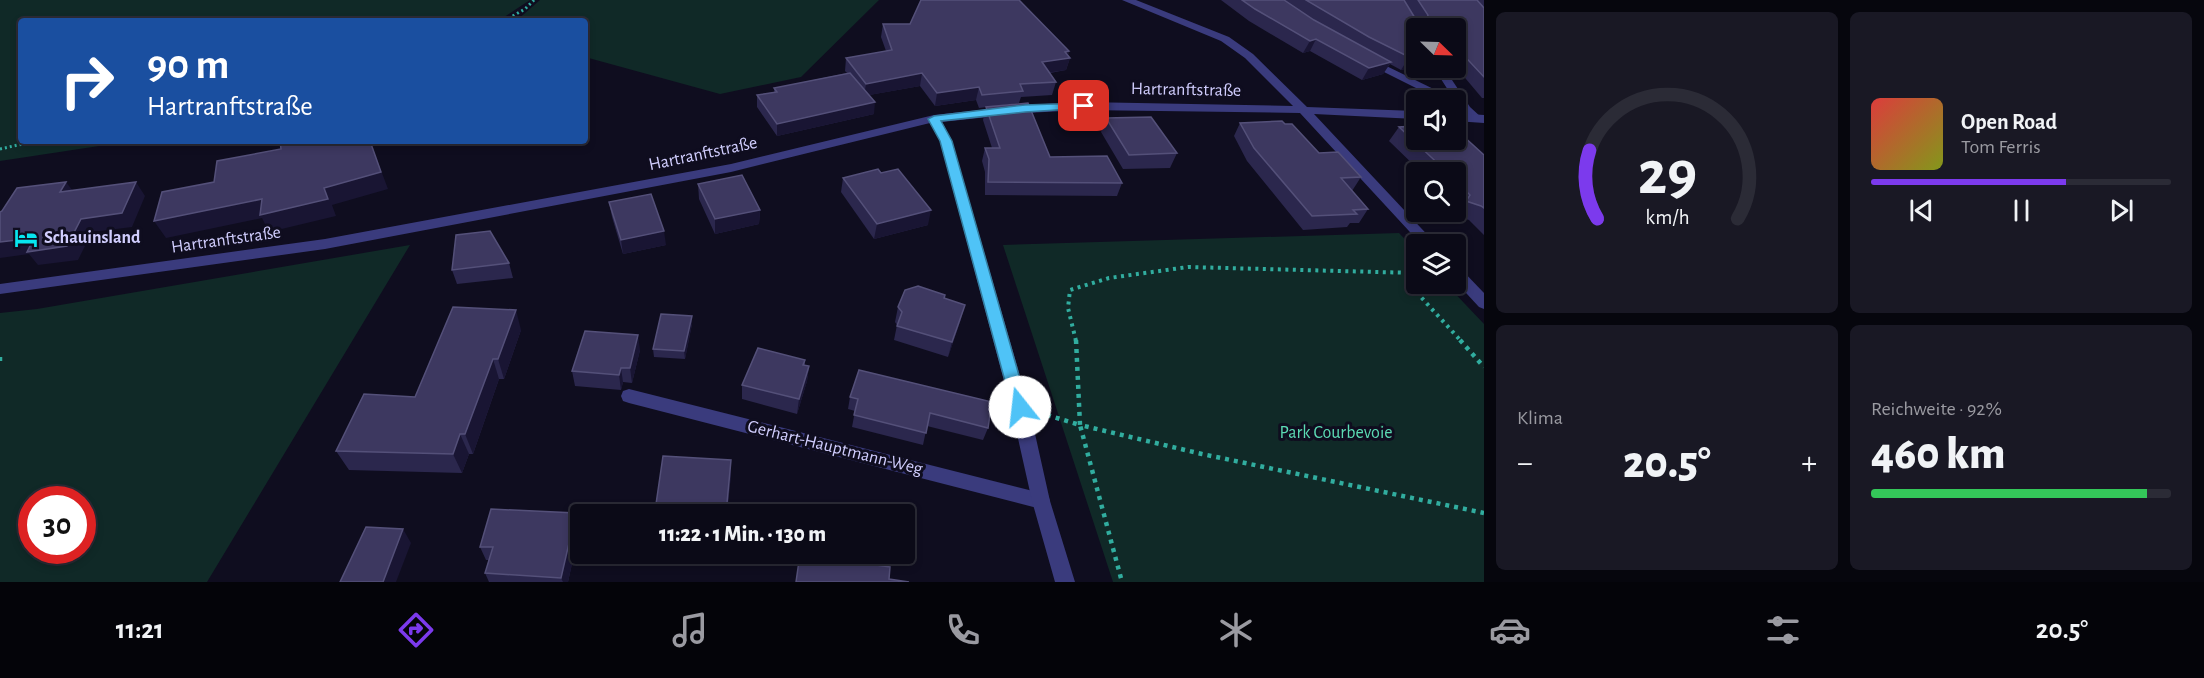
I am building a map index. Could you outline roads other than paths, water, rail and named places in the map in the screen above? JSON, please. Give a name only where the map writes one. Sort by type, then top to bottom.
[{"type":"street","points":[[1127,0],[1225,39],[1258,64],[1420,234]]},
{"type":"street","points":[[1362,56],[1428,90]]},
{"type":"street","name":"Hartranftstraße","points":[[0,289],[325,244],[414,228],[731,168],[934,119],[1025,109],[1084,106],[1304,110],[1406,115]]},
{"type":"street","points":[[1466,109],[1480,118]]},
{"type":"street","points":[[934,119],[946,141],[1020,407],[1041,501],[1065,582]]},
{"type":"street","points":[[1466,284],[1484,303]]},
{"type":"street","name":"Gerhart-Hauptmann-Weg","points":[[629,396],[1041,501]]},
{"type":"place","name":"Schauinsland","points":[[26,238]]},
{"type":"park label","name":"Park Courbevoie","points":[[1336,433]]}]
